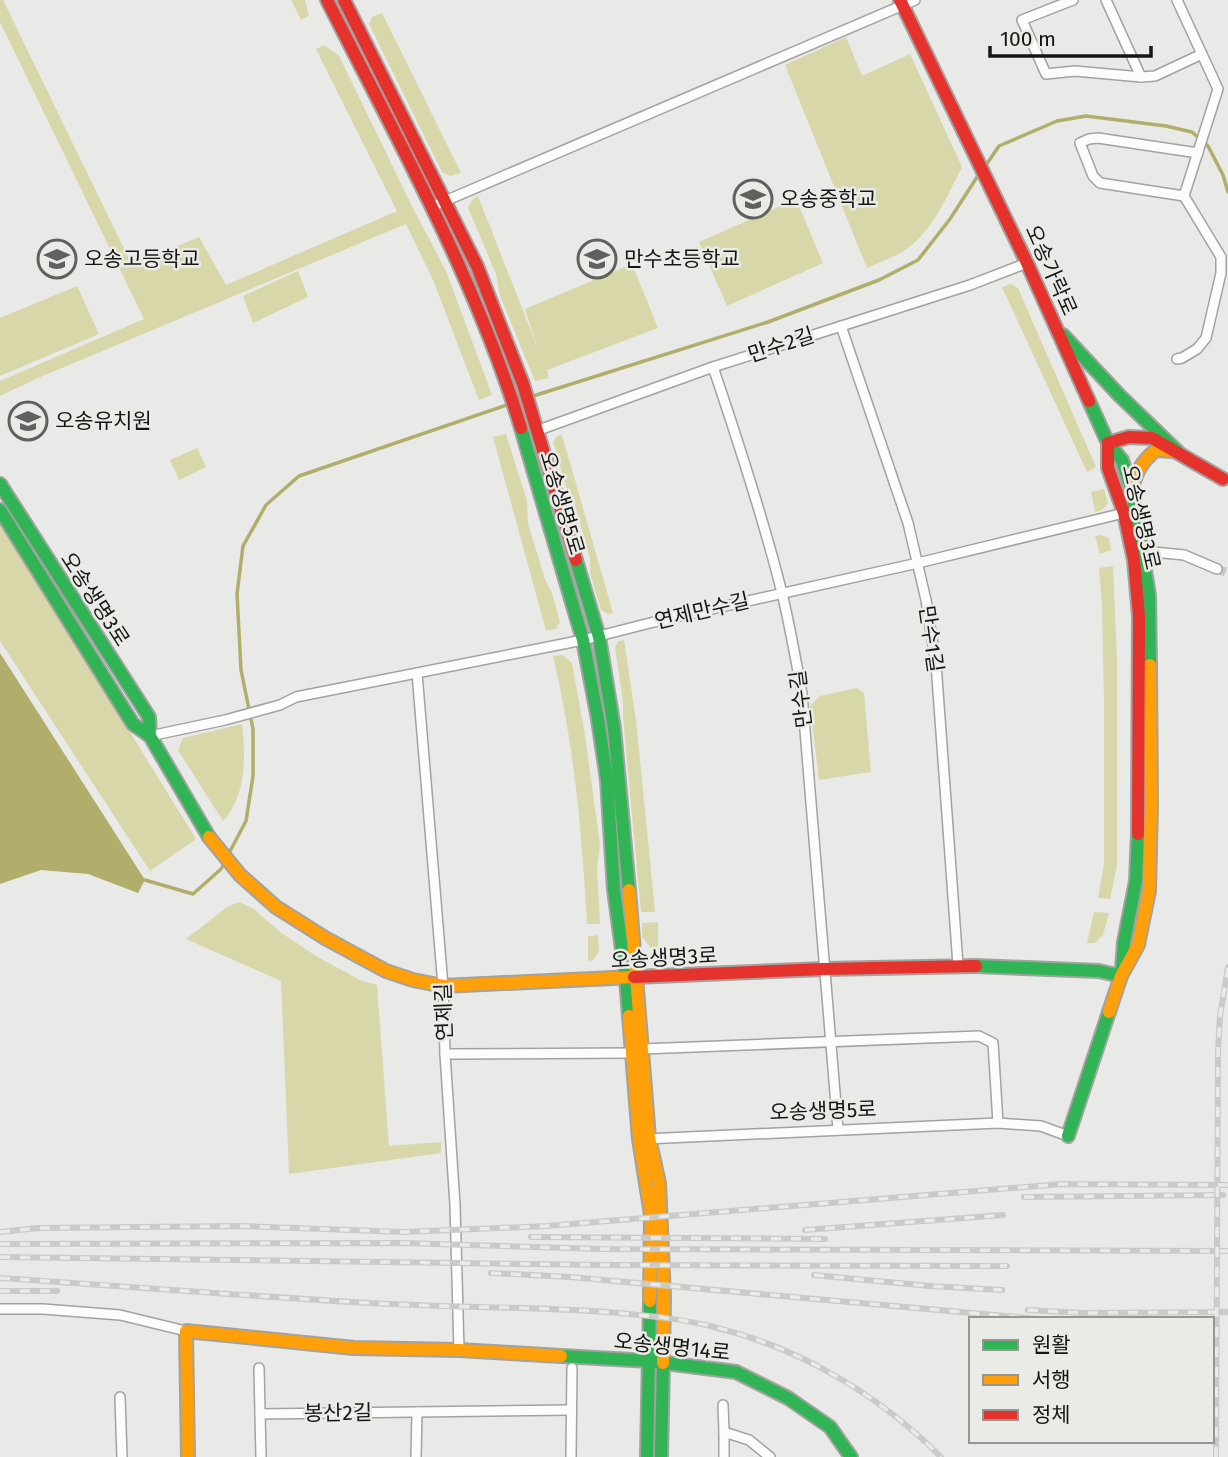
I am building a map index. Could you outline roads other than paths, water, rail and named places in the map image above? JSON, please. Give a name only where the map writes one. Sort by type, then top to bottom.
[{"type":"street","name":"오송생명5로","points":[[327,0],[438,205],[477,266],[523,384],[598,637],[614,728],[644,1139],[998,1123],[1041,1126],[1068,1136],[1121,976]]},
{"type":"street","name":"오송생명5로","points":[[344,0],[438,205],[481,314],[509,389],[583,640],[607,780],[614,890],[632,979]]},
{"type":"street","points":[[438,205],[901,3],[915,0]]},
{"type":"street","points":[[1073,0],[1022,20],[1046,74],[1075,71],[1155,76],[1202,54]]},
{"type":"street","points":[[1106,0],[1141,77]]},
{"type":"street","points":[[1178,0],[1218,89],[1184,197]]},
{"type":"street","name":"오송가락로","points":[[901,3],[1027,263],[1108,443]]},
{"type":"street","points":[[1177,359],[1197,349],[1206,338],[1221,273],[1221,257],[1184,197],[1100,183],[1093,176],[1080,143],[1098,138],[1199,151]]},
{"type":"street","name":"만수2길","points":[[537,431],[713,367],[970,285],[1027,263]]},
{"type":"street","points":[[1053,323],[1139,418],[1178,452]]},
{"type":"street","name":"만수1길","points":[[841,326],[908,523],[926,600],[936,664],[958,965]]},
{"type":"street","name":"만수길","points":[[713,367],[782,593],[802,694],[838,1129]]},
{"type":"street","points":[[1108,443],[1129,437],[1152,438],[1223,479]]},
{"type":"street","name":"오송생명3로","points":[[1108,443],[1122,460],[1132,491],[1149,595],[1149,891],[1138,945],[1121,976]]},
{"type":"street","name":"오송생명3로","points":[[1108,443],[1108,468],[1124,513],[1134,560],[1139,617],[1136,881],[1124,942],[1121,976]]},
{"type":"street","points":[[1132,491],[1134,479],[1145,458],[1156,450],[1178,452]]},
{"type":"street","name":"오송생명3로","points":[[0,484],[149,717],[150,736]]},
{"type":"street","name":"오송생명3로","points":[[0,510],[133,724],[150,736],[204,831],[240,875],[276,907],[355,956],[386,971],[443,986],[958,965],[1100,971],[1121,976]]},
{"type":"street","name":"연제만수길","points":[[150,736],[225,720],[280,705],[296,697],[598,637],[1124,513]]},
{"type":"street","points":[[1143,551],[1184,555],[1217,569]]},
{"type":"street","name":"연제길","points":[[417,673],[443,986],[455,1205],[459,1350]]},
{"type":"street","points":[[445,1054],[637,1051],[979,1036],[993,1043],[998,1123]]},
{"type":"street","points":[[644,1139],[652,1215],[649,1298],[656,1362],[661,1457]]},
{"type":"street","points":[[0,1309],[43,1309],[120,1315],[186,1331],[188,1457]]},
{"type":"street","name":"오송생명14로","points":[[186,1331],[354,1348],[459,1350],[656,1362],[736,1372],[788,1398],[830,1427],[851,1457]]},
{"type":"street","points":[[647,1457],[656,1362]]},
{"type":"street","points":[[259,1368],[261,1457]]},
{"type":"street","points":[[571,1457],[572,1368]]},
{"type":"street","points":[[120,1397],[122,1457]]},
{"type":"street","points":[[723,1405],[724,1457]]},
{"type":"street","name":"봉산2길","points":[[260,1414],[571,1410]]},
{"type":"street","points":[[416,1457],[417,1412]]},
{"type":"street","points":[[724,1432],[749,1440],[770,1457]]},
{"type":"waterway","points":[[984,168],[999,146],[1057,121],[1086,116],[1192,132],[1208,146],[1223,175],[1228,192]]},
{"type":"waterway","points":[[530,397],[768,322],[879,280],[918,260],[950,219],[979,174]]},
{"type":"waterway","points":[[228,855],[246,821],[253,776],[253,729],[241,670],[237,594],[243,546],[266,505],[299,476],[510,404]]},
{"type":"waterway","points":[[145,880],[193,894],[221,869],[225,862]]},
{"type":"tunnel","points":[[1217,569],[1228,573]]},
{"type":"railway","points":[[1216,1457],[1218,1050],[1228,967]]},
{"type":"railway","points":[[0,1232],[38,1228],[241,1226],[404,1232],[547,1226],[1062,1184],[1228,1185]]},
{"type":"railway","points":[[1024,1197],[1223,1195]]},
{"type":"railway","points":[[805,1230],[1003,1215]]},
{"type":"railway","points":[[531,1237],[825,1239]]},
{"type":"railway","points":[[0,1244],[403,1243],[601,1249],[1228,1251]]},
{"type":"railway","points":[[0,1257],[609,1265],[1007,1266]]},
{"type":"railway","points":[[491,1273],[570,1277],[1017,1317]]},
{"type":"railway","points":[[814,1275],[1002,1290]]},
{"type":"railway","points":[[0,1278],[370,1303],[588,1311],[691,1322],[777,1347],[836,1376],[891,1413],[941,1457]]},
{"type":"railway","points":[[0,1291],[57,1291]]},
{"type":"railway","points":[[1028,1310],[1083,1313],[1228,1312]]},
{"type":"place","name":"오송중학교","points":[[753,199]]},
{"type":"place","name":"오송고등학교","points":[[57,259]]},
{"type":"place","name":"만수초등학교","points":[[597,259]]},
{"type":"place","name":"오송유치원","points":[[28,421]]}]
